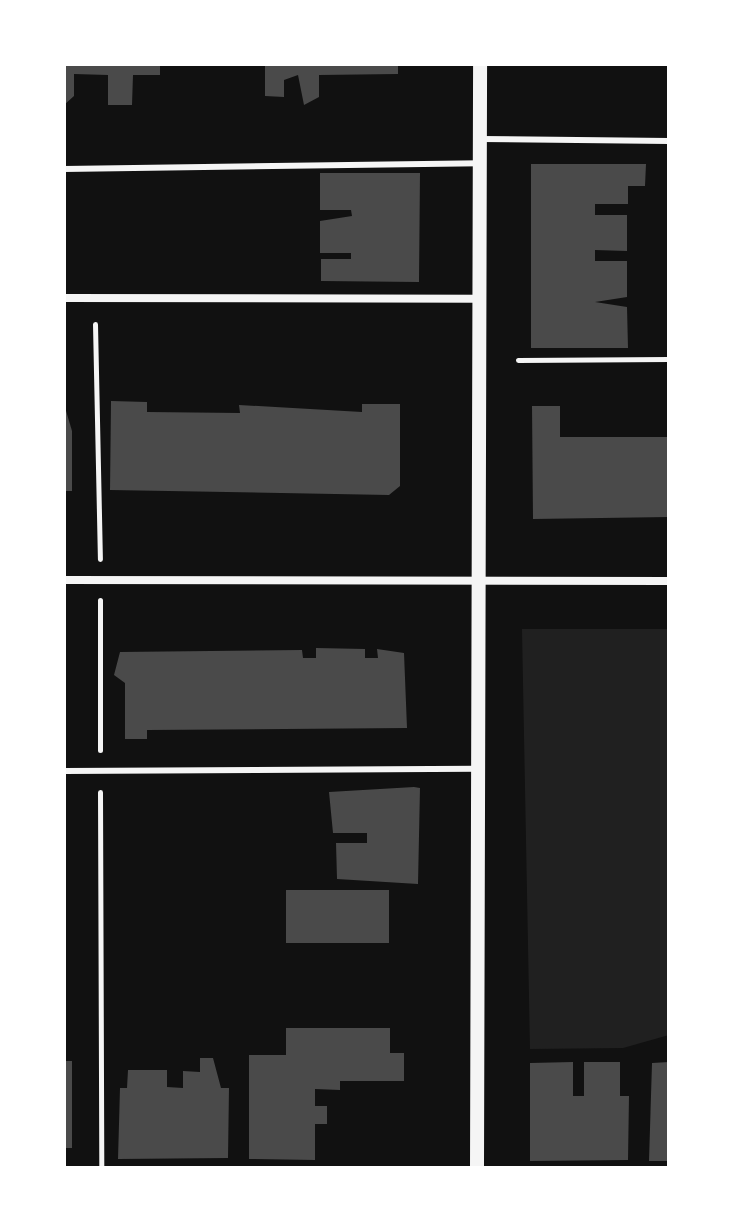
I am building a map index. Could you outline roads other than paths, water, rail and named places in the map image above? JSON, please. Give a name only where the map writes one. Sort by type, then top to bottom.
[{"type":"street","points":[[477,1168],[480,64]]},
{"type":"street","points":[[64,298],[480,299]]},
{"type":"street","points":[[64,580],[669,581]]},
{"type":"lane","points":[[480,139],[669,141]]},
{"type":"lane","points":[[64,169],[480,163]]},
{"type":"lane","points":[[64,771],[478,769]]}]
